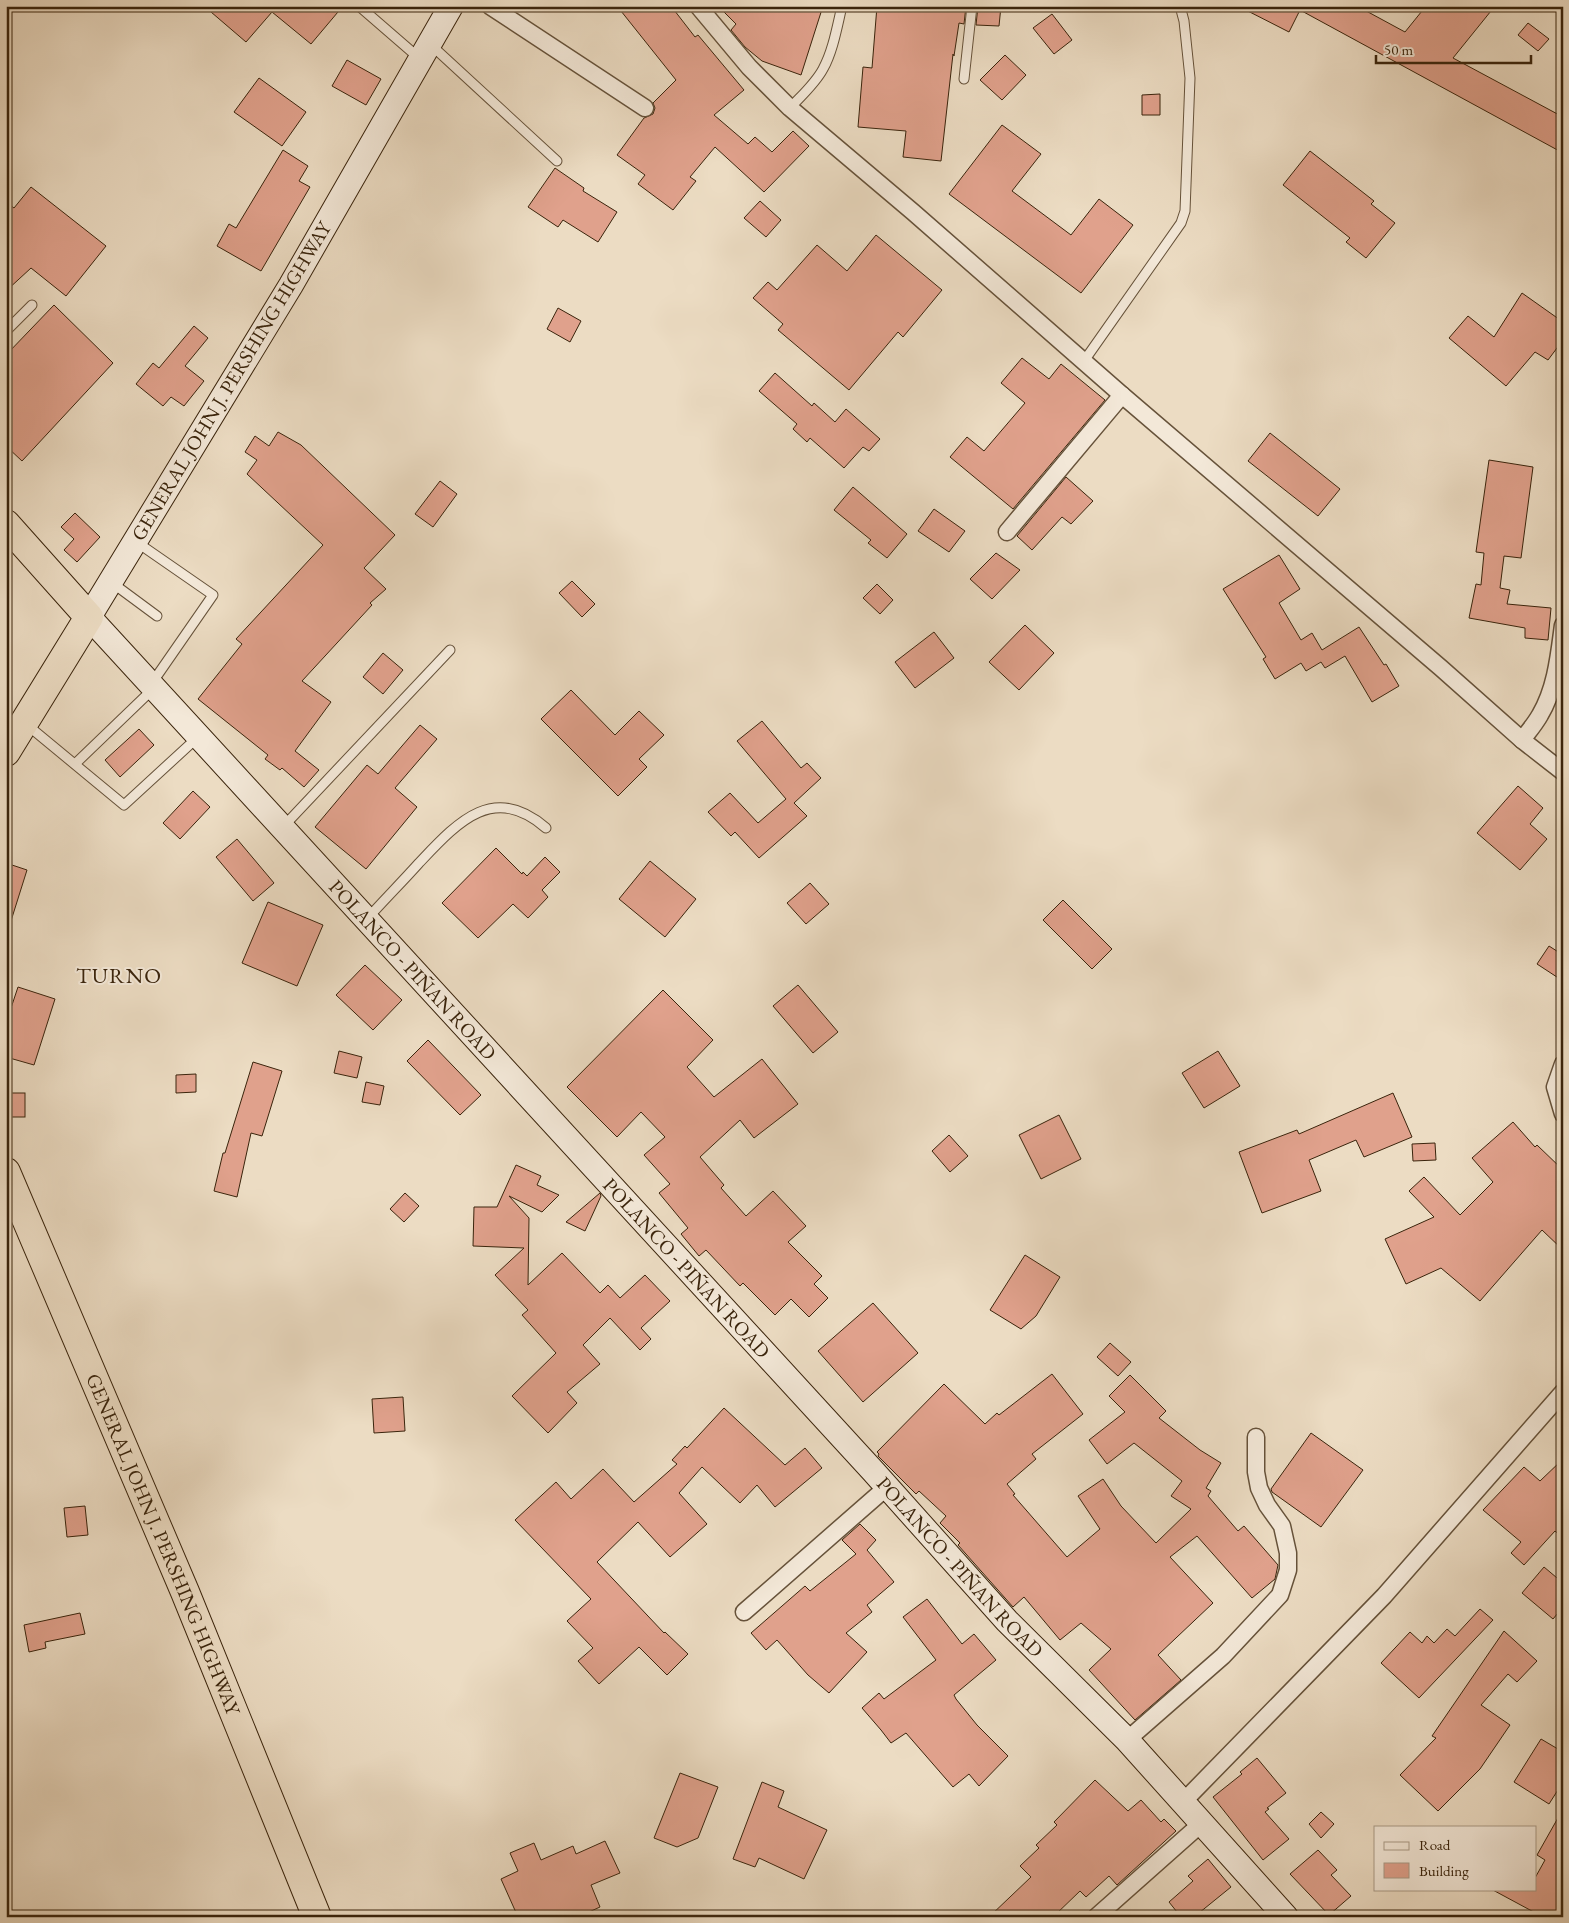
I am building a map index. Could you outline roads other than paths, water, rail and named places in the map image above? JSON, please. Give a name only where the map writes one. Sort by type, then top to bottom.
[{"type":"highway","points":[[6,524],[89,617]]},
{"type":"highway","name":"GENERAL JOHN J. PERSHING HIGHWAY","points":[[6,752],[89,617]]},
{"type":"highway","name":"GENERAL JOHN J. PERSHING HIGHWAY","points":[[6,1172],[181,1583],[317,1917]]},
{"type":"main road","name":"GENERAL JOHN J. PERSHING HIGHWAY","points":[[89,617],[291,284],[451,6]]},
{"type":"main road","name":"POLANCO - PIÑAN ROAD","points":[[89,617],[887,1487],[1007,1621],[1127,1740],[1286,1917]]},
{"type":"street","points":[[490,6],[645,108]]},
{"type":"street","points":[[698,6],[749,67],[790,108],[914,212],[1122,395],[1433,661],[1522,740],[1563,772]]},
{"type":"street","points":[[1007,532],[1122,395]]},
{"type":"street","points":[[1522,740],[1556,694],[1563,625]]},
{"type":"street","points":[[1563,1064],[1555,1088],[1563,1114]]},
{"type":"street","points":[[1183,1802],[1384,1596],[1563,1392]]},
{"type":"street","points":[[1127,1740],[1223,1656],[1280,1595],[1288,1570],[1288,1553],[1282,1526],[1259,1488],[1256,1472],[1256,1438]]},
{"type":"street","points":[[744,1612],[887,1487]]},
{"type":"street","points":[[1096,1917],[1202,1823]]},
{"type":"lane","points":[[359,6],[425,51],[557,161]]},
{"type":"lane","points":[[790,108],[812,85],[823,70],[830,53],[842,6]]},
{"type":"lane","points":[[964,79],[972,6]]},
{"type":"lane","points":[[1084,361],[1181,223],[1186,211],[1190,78],[1184,21],[1180,6]]},
{"type":"lane","points":[[6,331],[32,305]]},
{"type":"lane","points":[[75,764],[153,686],[181,633],[213,595],[135,541]]},
{"type":"lane","points":[[110,582],[157,616]]},
{"type":"lane","points":[[282,828],[450,650]]},
{"type":"lane","points":[[24,722],[124,804],[199,736]]},
{"type":"lane","points":[[366,919],[448,833],[469,816],[492,808],[515,809],[535,818],[546,828]]},
{"type":"district","name":"TURNO","points":[[119,975]]}]
